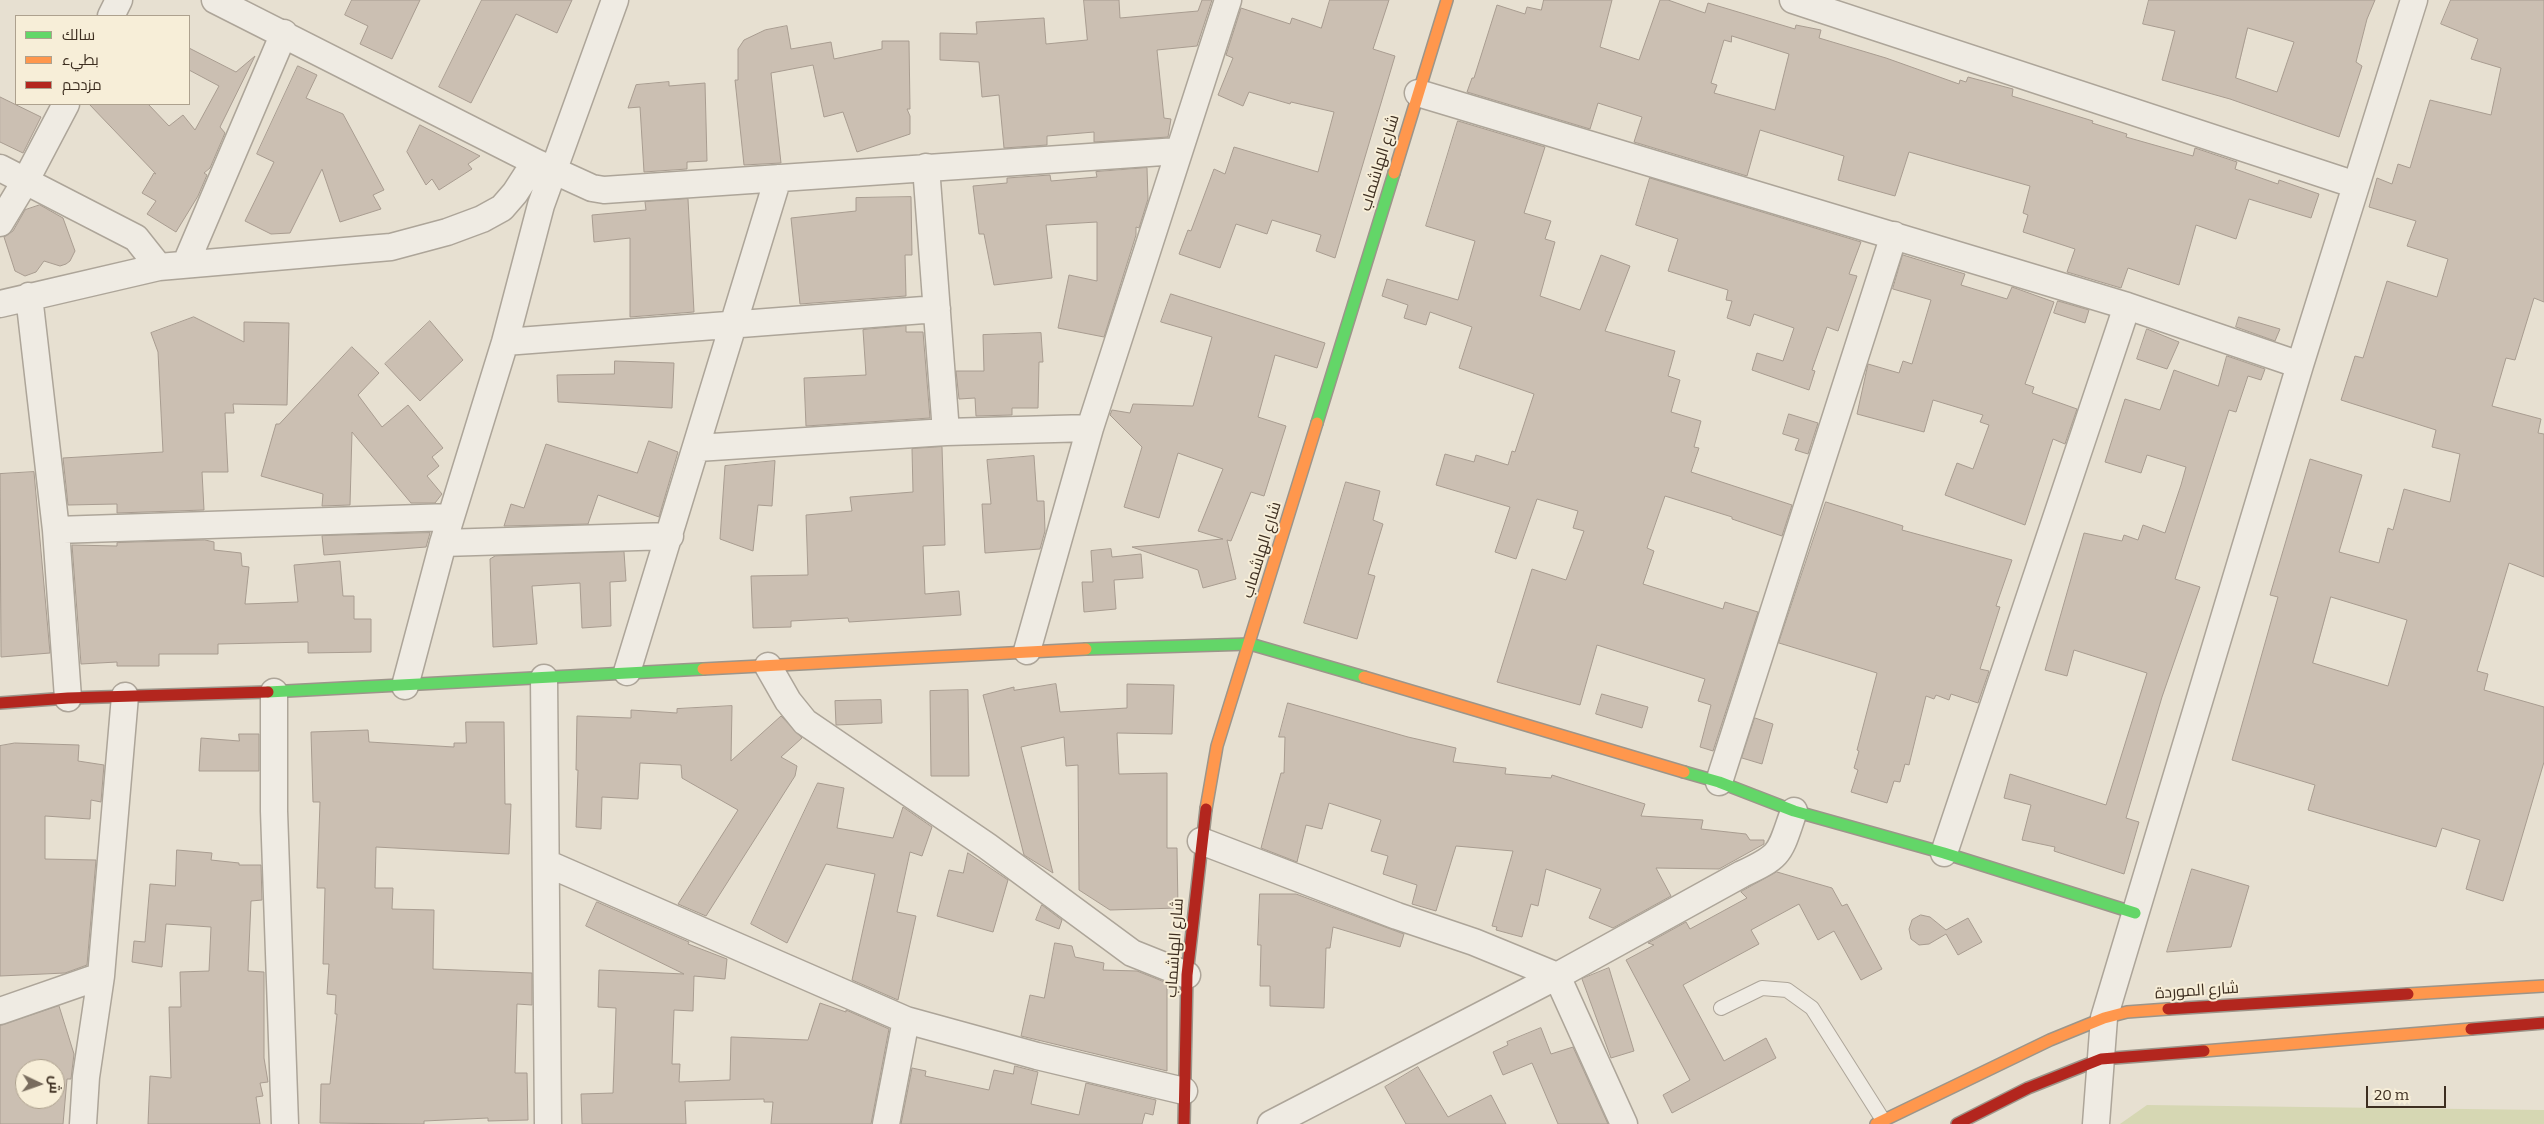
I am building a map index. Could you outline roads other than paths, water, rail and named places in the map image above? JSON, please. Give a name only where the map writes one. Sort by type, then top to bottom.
[{"type":"street","points":[[112,15],[119,0]]},
{"type":"street","points":[[215,0],[284,33],[543,167],[592,188],[604,190],[1178,151]]},
{"type":"street","points":[[405,686],[443,543],[505,342],[543,167],[615,0]]},
{"type":"street","points":[[1027,651],[1090,428],[1228,0]]},
{"type":"street","name":"شارع الهاشماب","points":[[1184,1124],[1188,975],[1201,841],[1217,746],[1447,0]]},
{"type":"street","points":[[1793,0],[2356,185]]},
{"type":"street","points":[[2096,1124],[2104,1018],[2300,365],[2414,0]]},
{"type":"street","points":[[186,263],[284,33]]},
{"type":"street","points":[[1418,94],[2127,306],[2300,365]]},
{"type":"street","points":[[0,223],[26,180],[65,105]]},
{"type":"street","points":[[0,304],[159,267],[186,263],[390,247],[447,232],[482,219],[502,208],[543,167]]},
{"type":"street","points":[[926,167],[946,432]]},
{"type":"street","points":[[0,168],[136,238],[159,267]]},
{"type":"street","points":[[627,672],[778,178]]},
{"type":"street","points":[[1719,782],[1894,235]]},
{"type":"street","points":[[29,296],[56,530],[68,698]]},
{"type":"street","points":[[1944,853],[2127,306]]},
{"type":"street","points":[[505,342],[937,309]]},
{"type":"street","points":[[697,448],[946,432],[1090,428]]},
{"type":"street","points":[[56,530],[451,517]]},
{"type":"street","points":[[443,543],[670,536]]},
{"type":"street","points":[[0,703],[68,698],[405,686],[627,672],[1027,651],[1250,644],[1719,782],[1794,811],[1944,853],[2134,913]]},
{"type":"street","points":[[768,666],[788,701],[805,722],[987,846],[1132,953],[1188,975]]},
{"type":"street","points":[[544,678],[548,1124]]},
{"type":"street","points":[[274,692],[274,811],[285,1124]]},
{"type":"street","points":[[83,1124],[86,1077],[101,976],[125,696]]},
{"type":"street","points":[[1271,1124],[1557,976],[1770,861],[1781,849],[1794,811]]},
{"type":"street","points":[[1201,841],[1397,916],[1474,942],[1557,976],[1624,1124]]},
{"type":"street","points":[[546,862],[906,1020],[1037,1056],[1184,1091]]},
{"type":"street","points":[[0,1011],[101,976]]},
{"type":"street","name":"شارع الموردة","points":[[1879,1122],[2050,1040],[2104,1018],[2143,1011],[2544,986]]},
{"type":"street","points":[[886,1124],[906,1020]]},
{"type":"street","points":[[1957,1124],[2071,1068],[2101,1059],[2544,1023]]},
{"type":"lane","points":[[1721,1008],[1762,988],[1786,990],[1812,1008],[1879,1122]]}]
